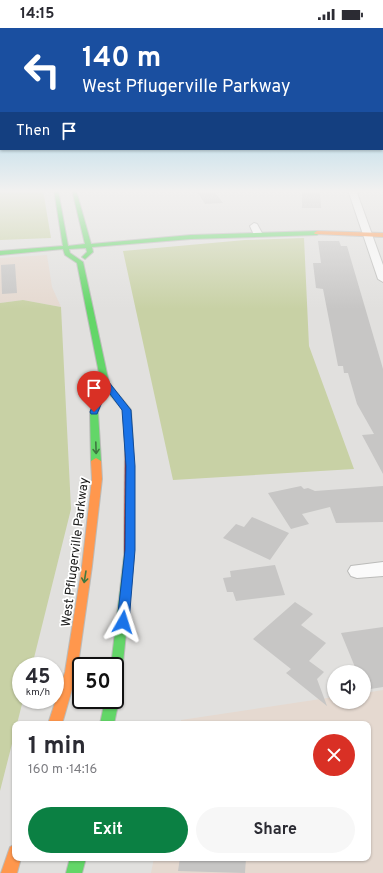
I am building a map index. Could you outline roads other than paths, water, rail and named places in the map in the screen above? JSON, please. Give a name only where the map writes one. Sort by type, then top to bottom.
[{"type":"main road","points":[[63,229],[67,254],[80,262],[105,383],[127,410],[130,466],[130,550],[119,657]]},
{"type":"main road","points":[[80,262],[90,252],[84,229]]},
{"type":"main road","points":[[0,253],[87,242],[255,230],[366,231],[379,229]]},
{"type":"main road","points":[[366,231],[383,235]]},
{"type":"main road","points":[[0,245],[66,244]]},
{"type":"main road","name":"West Pflugerville Parkway","points":[[56,721],[71,672],[87,566],[97,479],[94,412],[105,383]]},
{"type":"main road","points":[[108,721],[110,709]]},
{"type":"main road","points":[[9,873],[12,861]]},
{"type":"main road","points":[[74,873],[77,861]]},
{"type":"street","points":[[366,231],[383,279]]},
{"type":"street","points":[[357,571],[383,569]]}]
